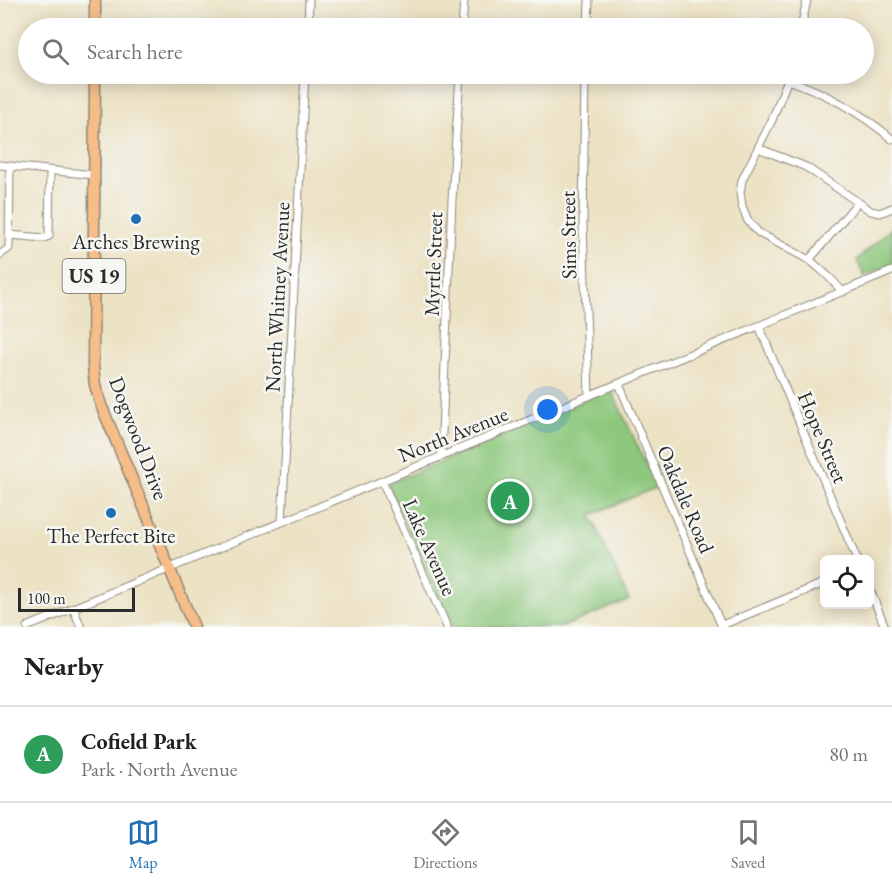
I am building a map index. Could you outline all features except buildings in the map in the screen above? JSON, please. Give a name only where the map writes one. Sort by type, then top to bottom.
[{"type":"main road","points":[[95,0],[95,18]]},
{"type":"main road","name":"Dogwood Drive","points":[[95,84],[93,366],[95,385],[101,405],[194,627]]},
{"type":"street","points":[[308,18],[309,0]]},
{"type":"street","points":[[463,18],[464,0]]},
{"type":"street","points":[[588,18],[589,0]]},
{"type":"street","points":[[803,18],[807,0]]},
{"type":"street","name":"North Whitney Avenue","points":[[282,522],[305,84]]},
{"type":"street","name":"Myrtle Street","points":[[441,457],[451,209],[459,84]]},
{"type":"street","name":"Sims Street","points":[[585,84],[583,225],[589,396]]},
{"type":"street","points":[[786,84],[772,120],[742,180],[740,193],[745,214],[759,233],[809,260],[843,292]]},
{"type":"street","points":[[804,84],[831,97],[875,125],[892,139]]},
{"type":"street","points":[[758,148],[806,167],[871,211],[880,213],[892,208]]},
{"type":"street","points":[[0,165],[94,175]]},
{"type":"street","points":[[0,255],[9,248],[10,166]]},
{"type":"street","points":[[9,235],[44,238],[49,236],[50,171]]},
{"type":"street","points":[[809,260],[858,202]]},
{"type":"street","name":"North Avenue","points":[[27,627],[892,271]]},
{"type":"street","name":"Hope Street","points":[[759,326],[855,555]]},
{"type":"street","name":"Oakdale Road","points":[[619,384],[722,626]]},
{"type":"street","name":"Lake Avenue","points":[[382,481],[447,627]]},
{"type":"street","points":[[722,626],[820,584]]},
{"type":"street","points":[[874,600],[885,627]]},
{"type":"street","points":[[73,608],[81,627]]},
{"type":"green space","points":[[892,228],[892,264],[864,276],[857,260]]},
{"type":"green space","points":[[611,389],[657,487],[591,515],[629,600],[562,627],[452,627],[388,484]]},
{"type":"place","name":"Arches Brewing","points":[[136,219]]},
{"type":"place","name":"Cofield Park","points":[[510,501]]},
{"type":"place","name":"The Perfect Bite","points":[[111,513]]}]
